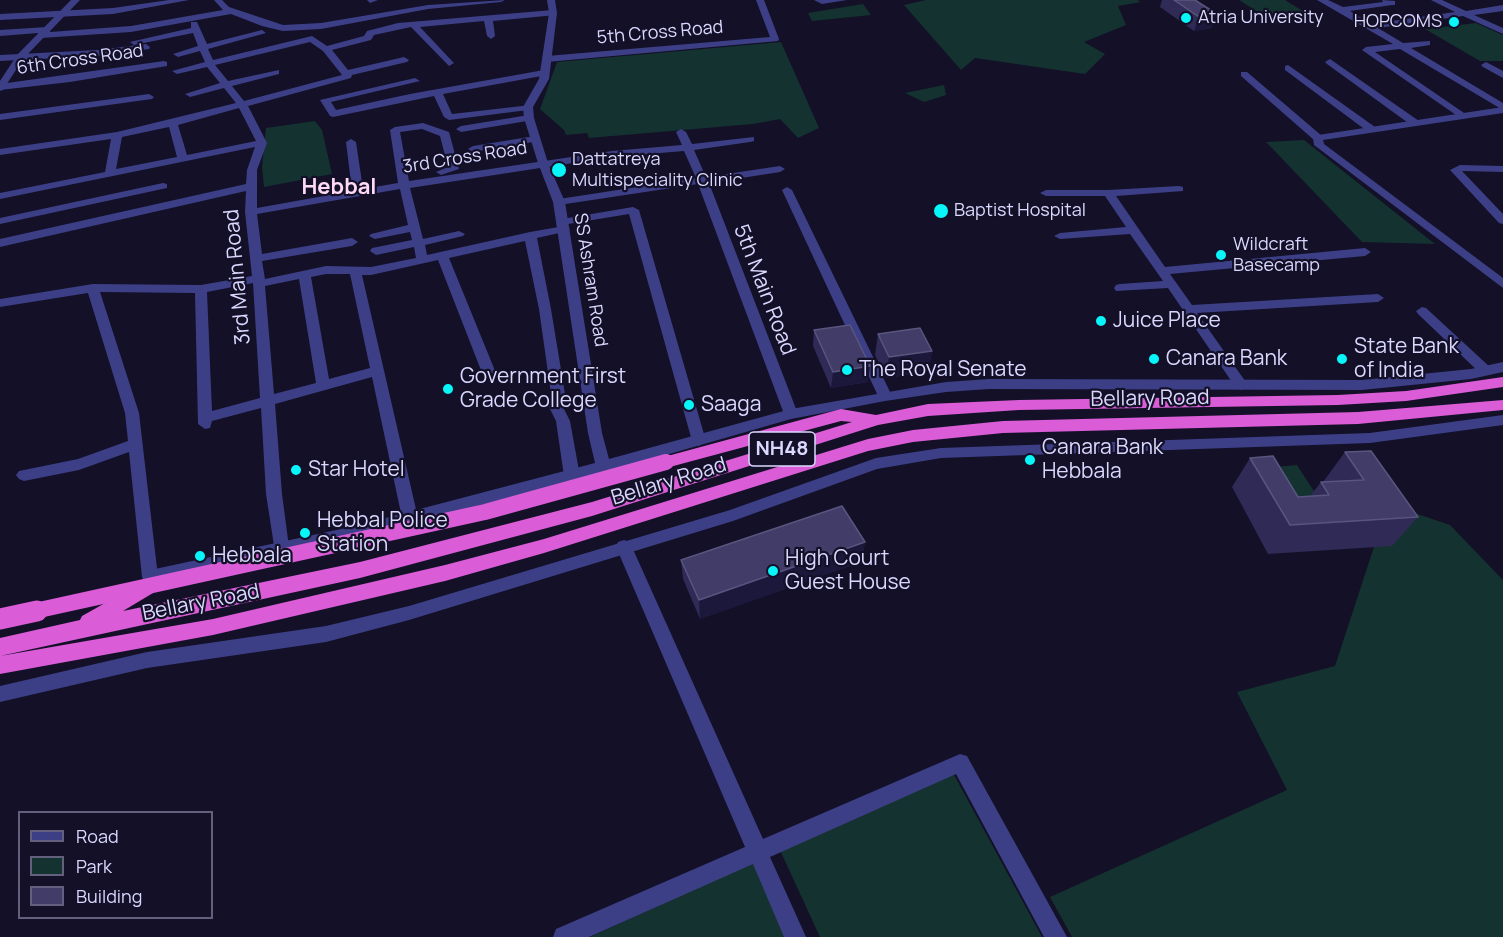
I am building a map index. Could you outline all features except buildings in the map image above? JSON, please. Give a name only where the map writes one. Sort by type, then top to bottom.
[{"type":"highway","name":"Bellary Road","points":[[77,629],[360,570],[592,509],[877,420],[928,410],[971,406],[1338,400],[1406,396],[1503,382]]},
{"type":"highway","name":"Bellary Road","points":[[0,665],[213,627],[406,582],[544,546],[868,446],[913,436],[1003,427],[1358,418],[1503,405]]},
{"type":"highway","points":[[0,619],[485,512],[841,415],[877,420]]},
{"type":"highway","points":[[77,629],[172,572]]},
{"type":"highway","name":"NH48","points":[[0,647],[77,629]]},
{"type":"street","points":[[1,85],[20,57],[76,0]]},
{"type":"street","points":[[0,17],[113,11],[185,0]]},
{"type":"street","points":[[218,0],[232,11],[283,28],[321,26],[400,12],[501,0]]},
{"type":"street","points":[[397,0],[400,12]]},
{"type":"street","points":[[529,112],[544,79],[553,13],[551,0]]},
{"type":"street","name":"5th Cross Road","points":[[548,57],[774,37],[760,0]]},
{"type":"street","points":[[818,0],[822,3],[843,0]]},
{"type":"street","points":[[1320,0],[1342,10],[1503,109]]},
{"type":"street","points":[[1342,10],[1392,3],[1386,0]]},
{"type":"street","points":[[1435,0],[1503,31]]},
{"type":"street","points":[[1493,0],[1503,6]]},
{"type":"street","points":[[1370,27],[1467,15],[1503,6]]},
{"type":"street","points":[[0,33],[131,29],[232,11]]},
{"type":"street","points":[[326,50],[368,38],[370,33],[413,24],[553,13]]},
{"type":"street","points":[[488,17],[491,36]]},
{"type":"street","points":[[413,24],[448,63]]},
{"type":"street","points":[[0,196],[261,143],[243,106],[210,64],[195,27],[126,43]]},
{"type":"street","points":[[178,54],[262,33]]},
{"type":"street","points":[[177,71],[314,39],[347,74],[360,92]]},
{"type":"street","points":[[1427,43],[1366,50],[1462,115]]},
{"type":"street","points":[[0,58],[98,53],[146,47]]},
{"type":"street","points":[[0,152],[117,135],[173,123],[243,106],[347,74],[404,60]]},
{"type":"street","points":[[1330,62],[1415,123]]},
{"type":"street","name":"6th Cross Road","points":[[1,85],[70,80],[164,64]]},
{"type":"street","points":[[1486,65],[1503,75]]},
{"type":"street","points":[[1288,68],[1371,129]]},
{"type":"street","points":[[190,94],[276,72]]},
{"type":"street","points":[[415,81],[325,100],[333,114],[544,73]]},
{"type":"street","points":[[1244,74],[1318,138],[1319,145],[1503,284]]},
{"type":"street","points":[[437,92],[449,117],[529,112]]},
{"type":"street","points":[[0,117],[149,97]]},
{"type":"street","points":[[1318,138],[1503,109]]},
{"type":"street","points":[[461,129],[529,112]]},
{"type":"street","name":"SS Ashram Road","points":[[529,112],[543,163],[559,202],[595,433],[603,467]]},
{"type":"street","points":[[173,123],[183,159]]},
{"type":"street","points":[[404,181],[453,170],[446,136],[443,132],[423,126],[395,130],[404,181],[423,261]]},
{"type":"street","name":"5th Main Road","points":[[681,132],[702,180],[790,414]]},
{"type":"street","points":[[110,174],[117,135]]},
{"type":"street","points":[[473,149],[536,139]]},
{"type":"street","name":"3rd Cross Road","points":[[251,212],[404,181],[750,139]]},
{"type":"street","points":[[351,142],[358,192]]},
{"type":"street","name":"3rd Main Road","points":[[261,143],[252,170],[251,212],[259,281],[274,494],[281,547]]},
{"type":"street","points":[[1503,169],[1460,168],[1455,171],[1503,221]]},
{"type":"street","points":[[559,202],[780,169]]},
{"type":"street","points":[[0,221],[163,186]]},
{"type":"street","points":[[0,243],[252,186]]},
{"type":"street","points":[[1046,193],[1108,193],[1179,189]]},
{"type":"street","points":[[787,190],[885,396]]},
{"type":"street","points":[[1108,193],[1241,385]]},
{"type":"street","points":[[0,303],[93,288],[201,289],[305,276],[326,270],[371,271],[514,242],[563,226],[633,210],[699,441]]},
{"type":"street","points":[[375,236],[415,227]]},
{"type":"street","points":[[1060,236],[1135,230]]},
{"type":"street","points":[[376,250],[459,234]]},
{"type":"street","points":[[530,235],[545,309],[558,394],[555,405],[562,421],[572,476]]},
{"type":"street","points":[[256,259],[352,242]]},
{"type":"street","points":[[1162,271],[1365,252]]},
{"type":"street","points":[[443,257],[491,378]]},
{"type":"street","points":[[355,270],[410,518]]},
{"type":"street","points":[[305,276],[322,385]]},
{"type":"street","points":[[1120,288],[1171,284]]},
{"type":"street","points":[[93,288],[132,413],[150,578]]},
{"type":"street","points":[[201,289],[205,421],[267,399],[378,371]]},
{"type":"street","points":[[1188,309],[1378,298]]},
{"type":"street","points":[[1422,311],[1486,370]]},
{"type":"street","points":[[0,611],[410,518],[572,476],[790,414],[885,396],[946,387],[989,384],[1362,385],[1438,378],[1503,367]]},
{"type":"street","points":[[0,694],[147,660],[338,631],[409,613],[733,515],[876,464],[941,453],[1370,438],[1503,420]]},
{"type":"street","points":[[24,475],[79,464],[135,444]]},
{"type":"street","points":[[624,547],[795,937]]},
{"type":"street","points":[[564,937],[960,763],[1056,937]]},
{"type":"green space","points":[[926,0],[1137,0],[1141,2],[1118,6],[1126,25],[1084,42],[1105,54],[1085,74],[975,58],[961,70],[904,5]]},
{"type":"green space","points":[[1239,0],[1285,0],[1314,18],[1275,23]]},
{"type":"green space","points":[[863,4],[871,15],[812,21],[808,13]]},
{"type":"green space","points":[[1476,23],[1503,35],[1503,61],[1480,61],[1425,29]]},
{"type":"green space","points":[[781,42],[819,128],[798,138],[780,119],[753,124],[589,138],[587,133],[566,135],[564,130],[540,109],[557,62]]},
{"type":"green space","points":[[944,85],[946,95],[924,102],[905,93]]},
{"type":"green space","points":[[315,121],[322,130],[332,174],[264,187],[262,167],[266,128]]},
{"type":"green space","points":[[1304,140],[1435,244],[1362,242],[1266,142]]},
{"type":"green space","points":[[1297,465],[1321,502],[1286,504],[1264,468]]},
{"type":"green space","points":[[1388,504],[1450,525],[1503,580],[1503,937],[1072,937],[1050,897],[1287,790],[1237,692],[1335,666]]},
{"type":"green space","points":[[952,771],[1042,937],[820,937],[779,848]]},
{"type":"green space","points":[[754,862],[786,937],[590,937]]},
{"type":"place","name":"Atria University","points":[[1186,18]]},
{"type":"place","name":"HOPCOMS","points":[[1454,22]]},
{"type":"place","name":"Dattatreya Multispeciality Clinic","points":[[559,170]]},
{"type":"place","name":"Baptist Hospital","points":[[941,211]]},
{"type":"place","name":"Wildcraft Basecamp","points":[[1221,255]]},
{"type":"place","name":"Juice Place","points":[[1101,321]]},
{"type":"place","name":"Canara Bank","points":[[1154,359]]},
{"type":"place","name":"State Bank of India","points":[[1342,359]]},
{"type":"place","name":"The Royal Senate","points":[[847,370]]},
{"type":"place","name":"Government First Grade College","points":[[448,389]]},
{"type":"place","name":"Saaga","points":[[689,405]]},
{"type":"place","name":"Canara Bank Hebbala","points":[[1030,460]]},
{"type":"place","name":"Star Hotel","points":[[296,470]]},
{"type":"place","name":"Hebbal Police Station","points":[[305,533]]},
{"type":"place","name":"Hebbala","points":[[200,556]]},
{"type":"place","name":"High Court Guest House","points":[[773,571]]},
{"type":"district","name":"Hebbal","points":[[339,188]]}]
